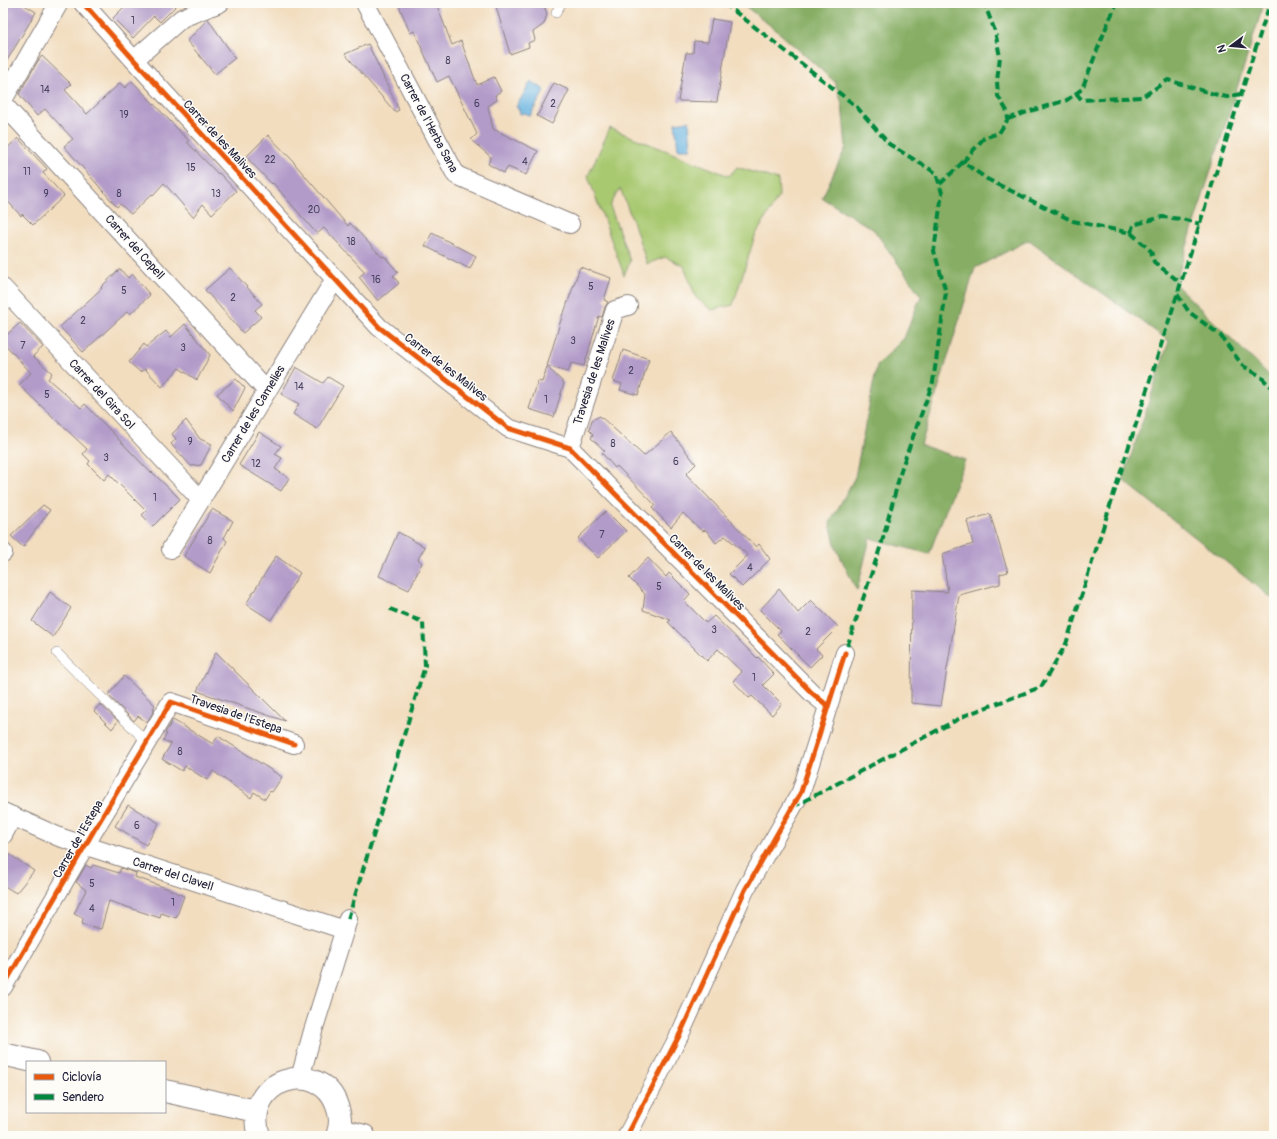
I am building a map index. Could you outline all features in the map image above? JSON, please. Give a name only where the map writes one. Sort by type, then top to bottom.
[{"type":"main road","points":[[3,1054],[33,1061]]},
{"type":"main road","points":[[259,1136],[256,1126],[256,1111],[262,1098],[272,1087],[285,1080],[300,1078],[314,1081],[327,1089],[336,1101],[340,1115],[339,1133],[364,1136]]},
{"type":"main road","points":[[166,1091],[256,1111]]},
{"type":"street","points":[[3,100],[59,3]]},
{"type":"street","name":"Carrer de les Malives","points":[[83,3],[379,327],[508,428],[570,448],[812,693],[828,706]]},
{"type":"street","points":[[134,60],[182,18],[220,3]]},
{"type":"street","name":"Carrer de l'Herba Sana","points":[[365,3],[456,175],[570,224]]},
{"type":"street","name":"Carrer del Cepell","points":[[3,104],[267,391]]},
{"type":"street","name":"Carrer de les Camelies","points":[[171,549],[335,279]]},
{"type":"street","name":"Carrer del Gira Sol","points":[[3,288],[201,500]]},
{"type":"street","name":"Travesia de les Malives","points":[[570,448],[615,310],[628,306]]},
{"type":"street","points":[[627,1136],[681,1032],[745,890],[801,792],[845,653]]},
{"type":"street","name":"Carrer de l'Estepa","points":[[3,987],[171,702]]},
{"type":"street","name":"Travesia de l'Estepa","points":[[171,702],[294,744]]},
{"type":"street","points":[[3,835],[8,814]]},
{"type":"street","name":"Carrer del Clavell","points":[[8,814],[59,836],[86,845],[346,925],[300,1078]]},
{"type":"lane","points":[[556,13],[561,3]]},
{"type":"lane","points":[[57,653],[147,742]]},
{"type":"green space","points":[[741,3],[1264,3],[1175,284],[1274,380],[1274,600],[1123,480],[1169,341],[1029,240],[975,268],[921,445],[965,460],[929,554],[870,538],[857,591],[836,548],[830,523],[855,477],[877,365],[904,338],[921,296],[874,230],[822,198],[846,147],[842,104],[835,82],[776,30]]},
{"type":"green space","points":[[610,128],[729,176],[737,167],[778,180],[779,196],[755,236],[733,305],[712,310],[696,298],[684,266],[665,257],[647,264],[620,188],[610,206],[630,261],[624,275],[588,176]]},
{"type":"water","points":[[531,81],[545,90],[530,116],[525,113],[520,114],[519,109],[516,107]]},
{"type":"water","points":[[689,121],[691,149],[678,149],[675,123]]},
{"type":"building","points":[[3,3],[21,3],[36,12],[3,67]]},
{"type":"building","points":[[128,3],[179,3],[160,22],[154,16],[133,38],[113,18]]},
{"type":"building","points":[[398,3],[436,3],[452,45],[461,41],[477,85],[494,77],[501,91],[495,95],[497,100],[488,106],[493,129],[538,151],[526,175],[508,167],[504,173],[488,164],[491,157],[471,140],[477,134],[449,76],[437,82],[414,31],[410,33]]},
{"type":"building","points":[[495,3],[543,3],[547,14],[544,24],[533,32],[535,40],[528,43],[529,47],[510,54]]},
{"type":"building","points":[[208,19],[235,58],[215,74],[187,41]]},
{"type":"building","points":[[712,19],[730,22],[717,102],[678,101],[686,53],[693,53],[694,41],[708,42]]},
{"type":"building","points":[[368,44],[399,110],[395,112],[345,54]]},
{"type":"building","points":[[42,56],[71,84],[65,90],[87,114],[120,83],[125,88],[132,81],[189,141],[187,142],[236,191],[212,214],[203,204],[193,217],[164,183],[153,195],[152,194],[131,214],[120,204],[117,207],[64,146],[73,139],[45,109],[37,116],[19,94]]},
{"type":"building","points":[[554,83],[569,90],[552,124],[537,116]]},
{"type":"building","points":[[268,135],[294,162],[348,226],[350,223],[398,272],[393,276],[399,283],[378,301],[359,277],[365,272],[324,228],[317,234],[273,183],[272,184],[246,157]]},
{"type":"building","points":[[18,138],[47,169],[43,173],[64,196],[33,225],[22,214],[21,216],[3,196],[3,152]]},
{"type":"building","points":[[432,233],[476,256],[470,269],[425,246]]},
{"type":"building","points":[[580,267],[611,278],[604,300],[608,302],[602,317],[599,316],[584,366],[571,363],[568,372],[547,366],[563,313]]},
{"type":"building","points":[[230,268],[262,304],[255,310],[261,317],[243,333],[205,290]]},
{"type":"building","points":[[120,269],[128,278],[132,274],[150,295],[130,314],[128,311],[83,352],[60,327]]},
{"type":"building","points":[[20,323],[43,347],[33,356],[52,373],[48,379],[81,408],[85,404],[151,473],[152,472],[180,499],[153,526],[142,515],[146,511],[109,474],[104,480],[88,464],[90,461],[83,454],[87,449],[19,385],[31,373],[3,342],[3,338]]},
{"type":"building","points":[[185,324],[210,355],[197,380],[179,368],[162,387],[145,369],[140,372],[129,362],[144,344],[146,347],[166,331],[171,337]]},
{"type":"building","points":[[623,350],[649,359],[638,395],[620,390],[622,384],[613,381]]},
{"type":"building","points":[[296,367],[323,383],[328,377],[343,386],[317,429],[293,414],[299,404],[281,394]]},
{"type":"building","points":[[547,367],[564,383],[554,417],[529,409],[538,381],[542,382]]},
{"type":"building","points":[[236,379],[245,388],[233,411],[217,394]]},
{"type":"building","points":[[600,416],[644,456],[671,432],[696,464],[686,474],[756,547],[759,544],[770,559],[742,587],[729,574],[748,555],[725,536],[716,543],[706,530],[702,531],[683,513],[671,527],[652,508],[655,505],[617,466],[615,468],[602,453],[605,451],[591,438],[593,434],[589,430],[592,420]]},
{"type":"building","points":[[186,420],[200,439],[212,444],[201,465],[191,466],[171,444],[176,439],[172,434]]},
{"type":"building","points":[[259,432],[281,446],[275,454],[282,458],[275,469],[289,478],[281,491],[239,465]]},
{"type":"building","points":[[43,505],[50,510],[23,547],[11,536]]},
{"type":"building","points":[[212,509],[233,521],[224,538],[227,541],[210,573],[184,556]]},
{"type":"building","points":[[606,511],[626,531],[598,558],[578,538]]},
{"type":"building","points":[[990,514],[1008,572],[1000,574],[1000,584],[959,595],[941,706],[911,703],[912,590],[948,592],[942,554],[973,544],[967,521]]},
{"type":"building","points":[[398,532],[425,547],[418,559],[422,563],[409,590],[379,576]]},
{"type":"building","points":[[276,556],[300,573],[271,620],[246,604]]},
{"type":"building","points":[[648,558],[666,577],[669,573],[690,594],[684,601],[706,623],[714,616],[774,674],[763,685],[782,704],[772,715],[752,696],[749,698],[733,681],[742,672],[718,649],[707,661],[668,622],[671,620],[643,610],[645,594],[629,578]]},
{"type":"building","points":[[779,589],[798,613],[811,600],[838,627],[816,649],[822,655],[810,667],[777,634],[781,631],[760,610]]},
{"type":"building","points":[[50,592],[71,608],[53,637],[32,621]]},
{"type":"building","points":[[216,652],[285,721],[197,691]]},
{"type":"building","points":[[124,676],[155,705],[153,708],[155,709],[147,722],[138,716],[134,721],[108,695]]},
{"type":"building","points":[[100,704],[118,721],[112,729],[94,711]]},
{"type":"building","points":[[173,720],[213,744],[218,736],[282,777],[272,792],[270,791],[265,799],[254,792],[251,798],[213,771],[207,780],[185,766],[182,771],[162,759],[171,744],[163,740],[167,734],[165,733]]},
{"type":"building","points":[[128,805],[159,823],[146,845],[115,826]]},
{"type":"building","points":[[9,854],[34,871],[16,893],[3,885],[3,867]]},
{"type":"building","points":[[86,865],[91,868],[93,865],[119,873],[121,868],[136,873],[135,877],[184,896],[176,918],[161,913],[160,918],[109,901],[101,929],[82,924],[83,918],[74,914],[86,890],[76,882]]},
{"type":"marked path","points":[[724,3],[856,106],[889,144],[936,173],[942,193],[934,251],[946,292],[933,382],[902,467],[882,542],[845,653]]},
{"type":"marked path","points":[[963,162],[984,138],[999,133],[1008,119],[1007,111],[998,96],[997,81],[1000,57],[995,31],[984,3]]},
{"type":"marked path","points":[[1008,119],[1067,100],[1082,89],[1117,3]]},
{"type":"marked path","points":[[793,807],[966,715],[1041,687],[1066,644],[1270,3]]},
{"type":"marked path","points":[[1076,93],[1082,100],[1142,97],[1168,80],[1227,97],[1240,94]]},
{"type":"marked path","points":[[940,184],[963,162],[987,179],[1073,221],[1131,233],[1151,251],[1154,262],[1181,283]]},
{"type":"marked path","points":[[1131,233],[1133,225],[1162,217],[1182,219],[1200,224]]},
{"type":"marked path","points":[[1177,294],[1189,312],[1220,335],[1243,366],[1259,375],[1274,390]]},
{"type":"marked path","points":[[348,919],[425,666],[423,622],[390,609]]},
{"type":"cycle path","points":[[83,3],[379,327],[508,428],[570,448],[812,693],[828,706]]},
{"type":"cycle path","points":[[627,1136],[681,1032],[745,890],[801,792],[845,653]]},
{"type":"cycle path","points":[[3,987],[171,702],[294,744]]}]
